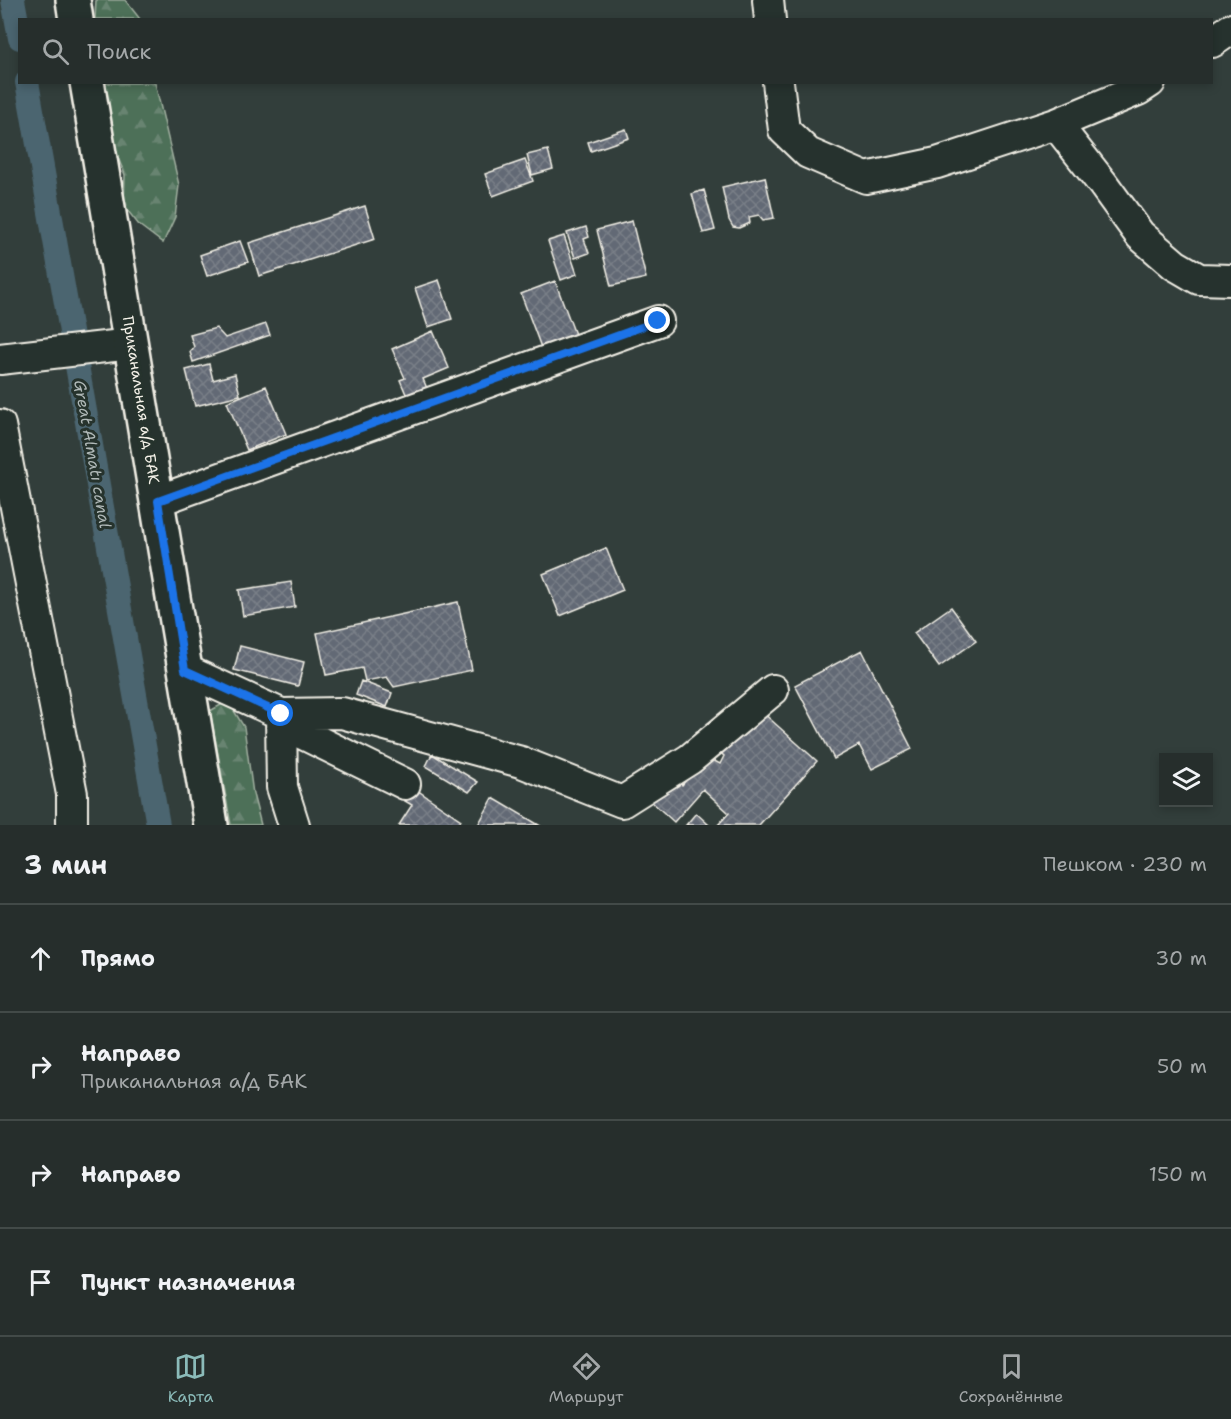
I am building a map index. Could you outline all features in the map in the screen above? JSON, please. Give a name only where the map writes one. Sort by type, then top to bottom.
[{"type":"main road","points":[[73,0],[76,18]]},
{"type":"main road","name":"Приканальная а/д БАК","points":[[87,84],[122,345],[158,501],[211,825]]},
{"type":"street","points":[[768,0],[770,18]]},
{"type":"street","points":[[1213,41],[1231,29]]},
{"type":"street","points":[[778,84],[784,130],[808,153],[866,178],[938,163],[1056,124],[1138,90],[1147,84]]},
{"type":"street","points":[[1056,124],[1140,235],[1175,265],[1199,279],[1231,280]]},
{"type":"street","points":[[158,501],[658,321]]},
{"type":"street","points":[[12,358],[122,345]]},
{"type":"street","points":[[0,425],[72,794],[72,825]]},
{"type":"street","points":[[185,670],[281,714],[297,731],[405,784]]},
{"type":"street","points":[[281,714],[342,712],[520,762],[622,802],[690,759],[773,690]]},
{"type":"street","points":[[281,714],[282,787],[294,825]]},
{"type":"green space","points":[[96,0],[125,0],[139,18],[95,18]]},
{"type":"green space","points":[[103,84],[155,84],[179,185],[175,217],[163,243],[139,225],[124,206],[125,175],[114,148]]},
{"type":"green space","points":[[228,701],[244,727],[253,794],[261,825],[231,825],[210,711]]},
{"type":"building","points":[[626,129],[629,138],[591,151],[588,142]]},
{"type":"building","points":[[548,150],[553,169],[532,175],[527,155]]},
{"type":"building","points":[[525,160],[533,181],[493,196],[485,174]]},
{"type":"building","points":[[765,177],[774,218],[763,220],[759,215],[749,217],[750,223],[739,228],[733,227],[729,220],[722,187]]},
{"type":"building","points":[[704,190],[715,230],[703,233],[692,194]]},
{"type":"building","points":[[365,206],[375,239],[259,276],[249,243]]},
{"type":"building","points":[[632,221],[646,278],[611,286],[597,230]]},
{"type":"building","points":[[586,227],[589,237],[584,239],[589,253],[575,258],[567,233]]},
{"type":"building","points":[[564,236],[577,274],[561,280],[548,241]]},
{"type":"building","points":[[240,241],[248,262],[207,276],[200,255]]},
{"type":"building","points":[[439,280],[452,319],[428,327],[415,288]]},
{"type":"building","points":[[555,281],[579,345],[545,358],[521,294]]},
{"type":"building","points":[[266,324],[270,335],[193,362],[190,352],[194,347],[190,335],[216,328],[225,338]]},
{"type":"building","points":[[433,331],[449,368],[423,379],[429,393],[409,401],[400,380],[405,378],[392,349]]},
{"type":"building","points":[[209,364],[213,380],[235,374],[240,395],[195,406],[186,370]]},
{"type":"building","points":[[266,386],[286,434],[247,450],[227,402]]},
{"type":"building","points":[[606,548],[623,590],[560,616],[543,574]]},
{"type":"building","points":[[291,582],[295,607],[243,616],[239,590]]},
{"type":"building","points":[[458,602],[472,670],[394,687],[387,677],[365,681],[362,668],[326,675],[317,633]]},
{"type":"building","points":[[951,607],[976,641],[939,667],[914,633]]},
{"type":"building","points":[[240,646],[304,662],[298,686],[234,670]]},
{"type":"building","points":[[862,650],[912,749],[872,769],[859,745],[834,759],[795,685]]},
{"type":"building","points":[[361,681],[392,693],[387,707],[356,695]]},
{"type":"building","points":[[761,711],[817,761],[759,825],[718,825],[729,813],[703,789],[674,822],[652,802],[673,778],[682,785],[707,757],[720,764],[724,756],[715,748]]},
{"type":"building","points":[[432,754],[478,782],[469,792],[426,766]]},
{"type":"building","points":[[414,788],[461,820],[458,825],[399,825],[412,805],[405,801]]},
{"type":"building","points":[[493,798],[539,825],[478,825]]},
{"type":"building","points":[[696,813],[709,825],[686,825]]},
{"type":"waterway","name":"Great Almatı canal","points":[[13,0],[18,27]]},
{"type":"waterway","name":"Great Almatı canal","points":[[27,84],[158,825]]},
{"type":"route","points":[[281,714],[185,670],[158,501],[658,321]]}]
